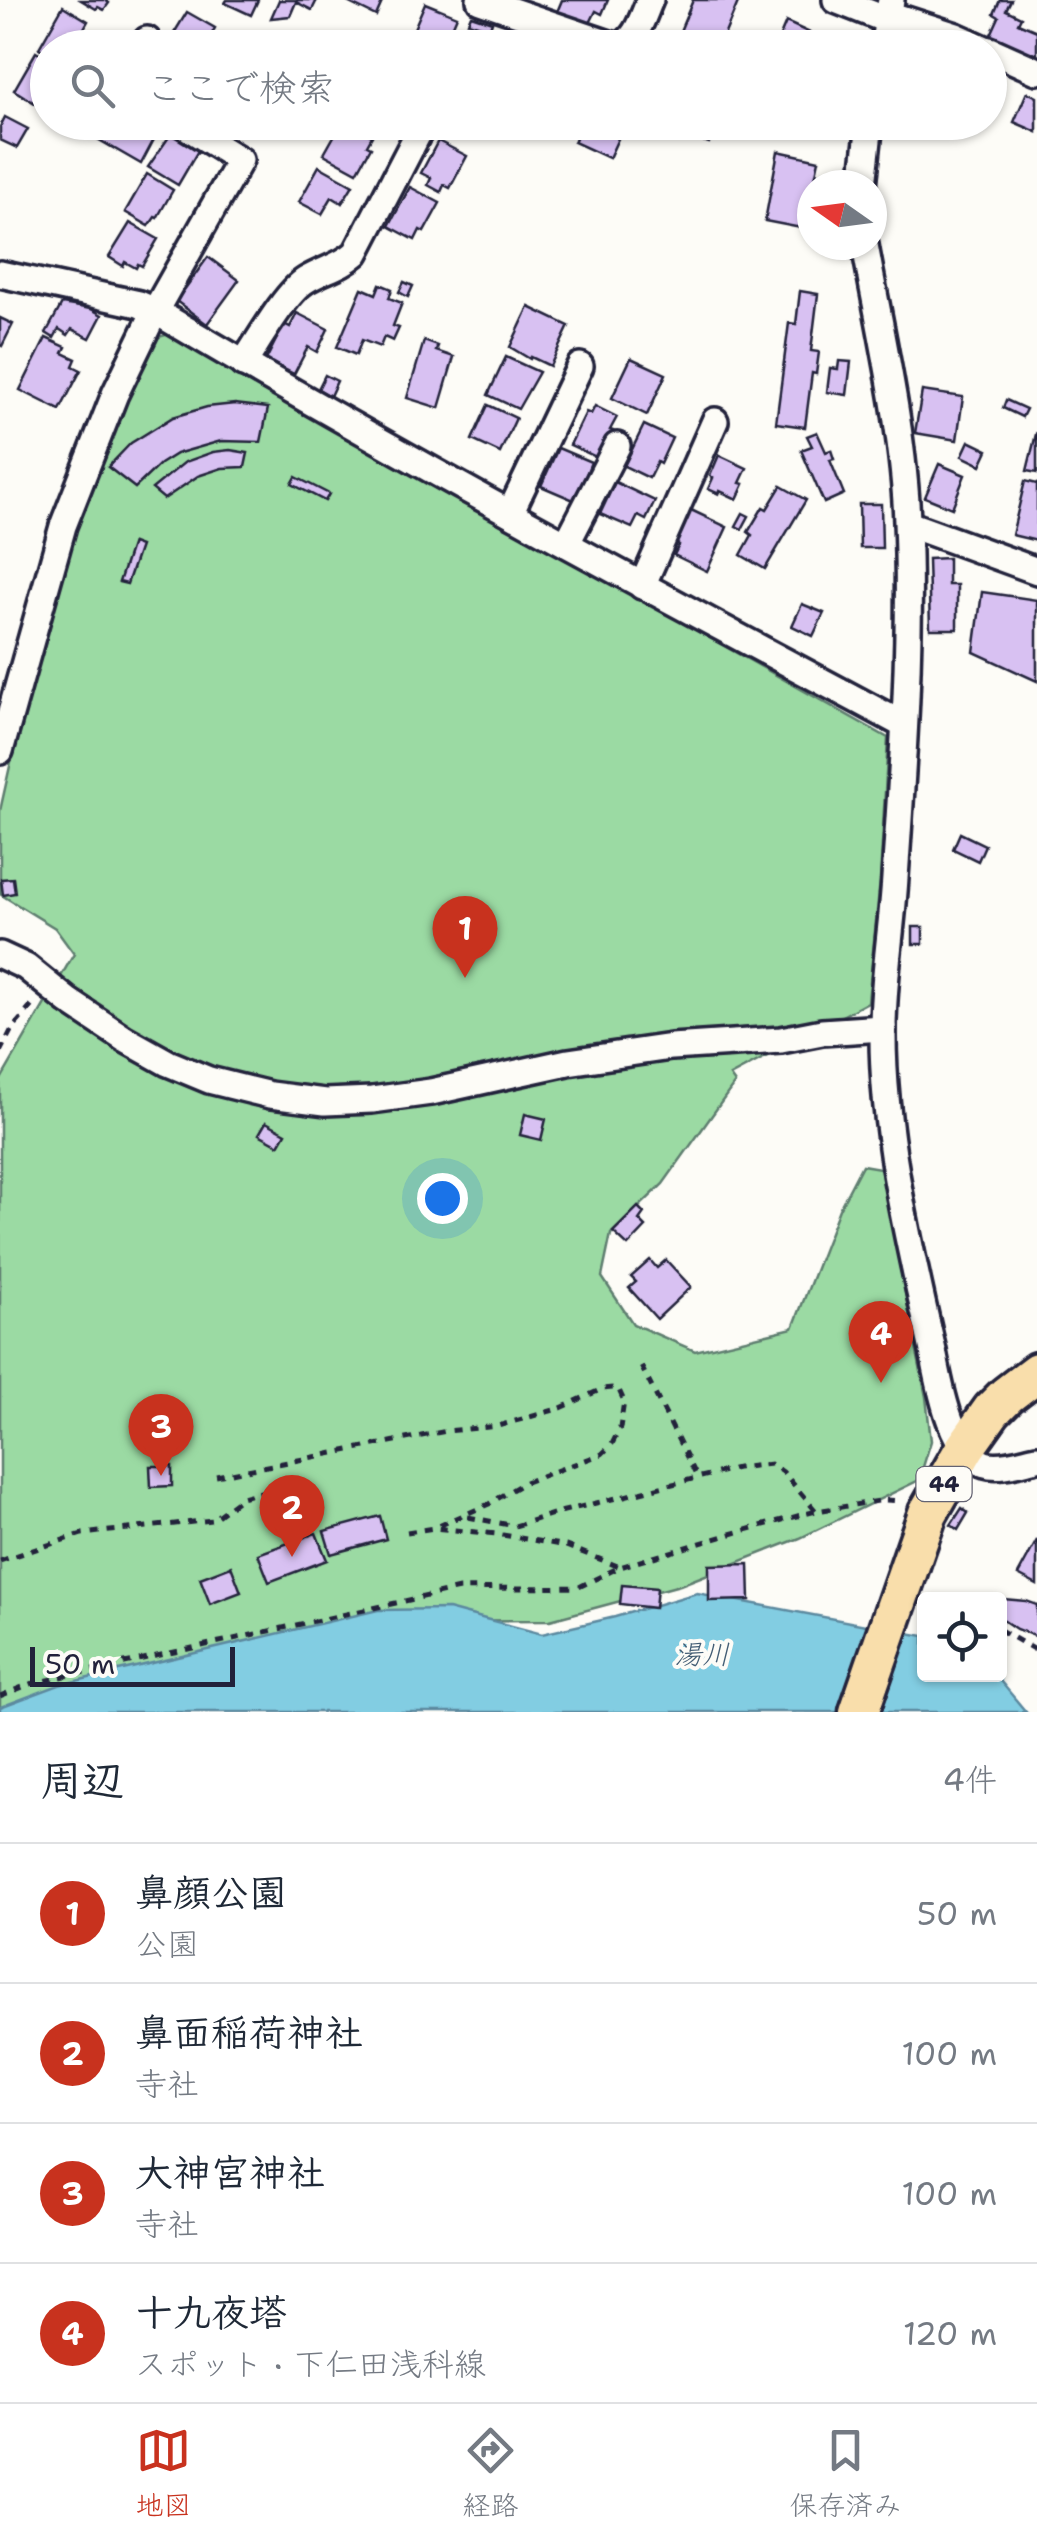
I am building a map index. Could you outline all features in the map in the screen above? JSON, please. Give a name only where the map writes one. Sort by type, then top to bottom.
[{"type":"main road","name":"44","points":[[859,1712],[928,1513],[992,1410],[1037,1372]]},
{"type":"street","points":[[480,0],[568,30]]},
{"type":"street","points":[[637,30],[650,0]]},
{"type":"street","points":[[836,0],[889,10],[900,18],[937,30]]},
{"type":"street","points":[[1007,58],[1037,71]]},
{"type":"street","points":[[0,751],[63,526],[115,394],[155,311],[240,160],[208,140]]},
{"type":"street","points":[[243,364],[304,281],[344,264],[356,253],[415,140]]},
{"type":"street","points":[[865,170],[868,140]]},
{"type":"street","points":[[868,260],[904,468],[908,524],[904,725],[883,1028],[891,1132],[910,1249],[953,1427],[965,1448],[985,1464],[1037,1458]]},
{"type":"street","points":[[0,274],[139,304],[155,311],[642,586],[904,725]]},
{"type":"street","points":[[510,513],[580,366]]},
{"type":"street","points":[[642,586],[714,421]]},
{"type":"street","points":[[567,544],[617,446]]},
{"type":"street","points":[[908,524],[1037,571]]},
{"type":"street","points":[[0,955],[26,966],[125,1039],[168,1063],[209,1080],[270,1095],[325,1102],[430,1092],[568,1062],[671,1047],[883,1028]]},
{"type":"path","points":[[0,1052],[12,1029],[48,985]]},
{"type":"path","points":[[641,1366],[698,1478]]},
{"type":"path","points":[[216,1476],[447,1431],[498,1426],[561,1408],[602,1389],[619,1390],[624,1401],[620,1428],[602,1454],[522,1484],[465,1516],[434,1528]]},
{"type":"path","points":[[465,1516],[515,1526],[737,1468],[771,1464],[783,1472],[816,1511]]},
{"type":"path","points":[[0,1561],[82,1534],[212,1520],[242,1498],[268,1490],[299,1490]]},
{"type":"path","points":[[0,1696],[30,1684],[459,1589],[578,1587],[620,1568],[816,1511],[901,1500],[928,1513]]},
{"type":"path","points":[[407,1532],[434,1528],[468,1530],[566,1546],[620,1568]]},
{"type":"path","points":[[1007,1634],[1037,1651]]},
{"type":"green space","points":[[169,334],[888,738],[868,1002],[730,1076],[735,1083],[663,1184],[611,1234],[602,1277],[633,1324],[695,1351],[793,1328],[839,1209],[862,1165],[880,1168],[926,1397],[931,1441],[919,1480],[800,1538],[680,1585],[550,1620],[375,1621],[0,1712],[0,1081],[74,954],[55,928],[0,894],[0,811],[33,663],[66,549],[106,442],[152,339]]},
{"type":"water","name":"湯川","points":[[697,1593],[917,1635],[917,1682],[1001,1682],[1026,1712],[0,1712],[0,1707],[59,1685],[378,1610],[448,1609],[542,1634]]},
{"type":"building","points":[[81,0],[105,0],[109,3],[104,10]]},
{"type":"building","points":[[258,0],[251,15],[225,3]]},
{"type":"building","points":[[279,0],[317,0],[312,10],[296,2],[290,16],[271,18]]},
{"type":"building","points":[[343,0],[383,0],[376,16]]},
{"type":"building","points":[[562,0],[608,0],[602,14],[596,11],[588,27],[557,12]]},
{"type":"building","points":[[693,0],[739,0],[726,30],[680,30]]},
{"type":"building","points":[[1000,0],[1011,0],[1006,10],[1021,17],[1018,23],[1037,31],[1037,61],[1007,47],[1007,30],[993,30],[999,17],[994,14]]},
{"type":"building","points":[[425,3],[457,16],[451,30],[413,30]]},
{"type":"building","points":[[63,6],[88,21],[83,30],[49,30]]},
{"type":"building","points":[[187,12],[215,28],[214,30],[176,30]]},
{"type":"building","points":[[471,15],[492,22],[489,30],[480,30],[481,26],[468,22]]},
{"type":"building","points":[[786,22],[803,30],[783,30]]},
{"type":"building","points":[[30,62],[30,100],[14,90]]},
{"type":"building","points":[[1027,92],[1037,97],[1037,132],[1014,122]]},
{"type":"building","points":[[5,117],[28,129],[17,148],[0,140]]},
{"type":"building","points":[[99,140],[154,140],[141,164]]},
{"type":"building","points":[[167,140],[182,140],[199,149],[178,185],[148,167]]},
{"type":"building","points":[[332,140],[370,140],[367,145],[371,147],[357,172],[324,154]]},
{"type":"building","points":[[575,140],[617,140],[609,158]]},
{"type":"building","points":[[438,141],[467,156],[450,188],[444,185],[441,192],[428,185],[431,178],[421,173]]},
{"type":"building","points":[[778,151],[819,160],[817,170],[797,170],[797,227],[765,221]]},
{"type":"building","points":[[319,166],[353,185],[342,203],[332,197],[322,214],[299,202]]},
{"type":"building","points":[[147,174],[173,190],[149,226],[125,212]]},
{"type":"building","points":[[410,187],[440,203],[415,240],[389,226]]},
{"type":"building","points":[[130,223],[158,239],[142,266],[138,264],[136,268],[125,262],[123,266],[109,257]]},
{"type":"building","points":[[208,257],[239,280],[207,324],[176,301]]},
{"type":"building","points":[[404,282],[413,286],[408,297],[399,292]]},
{"type":"building","points":[[380,284],[392,289],[389,298],[402,303],[393,326],[399,328],[393,341],[384,337],[380,347],[362,340],[356,355],[337,347],[362,288],[376,294]]},
{"type":"building","points":[[800,291],[818,294],[811,351],[819,352],[816,374],[812,373],[805,427],[776,423],[789,323],[796,324]]},
{"type":"building","points":[[62,304],[102,315],[90,338],[72,329],[68,335],[59,329],[54,338],[46,333]]},
{"type":"building","points":[[529,307],[569,326],[550,366],[510,347]]},
{"type":"building","points":[[297,313],[328,329],[317,352],[308,347],[294,374],[266,360],[284,324],[290,327]]},
{"type":"building","points":[[0,318],[13,324],[2,346],[0,345]]},
{"type":"building","points":[[46,338],[66,347],[63,353],[76,359],[73,366],[81,370],[60,410],[20,390]]},
{"type":"building","points":[[424,341],[438,346],[436,351],[454,357],[439,408],[407,398]]},
{"type":"building","points":[[506,357],[539,372],[518,409],[488,395]]},
{"type":"building","points":[[631,358],[666,374],[647,415],[612,398]]},
{"type":"building","points":[[839,361],[851,362],[847,395],[827,392],[830,368],[838,369]]},
{"type":"building","points":[[325,375],[337,381],[330,396],[318,389]]},
{"type":"building","points":[[922,391],[963,397],[957,440],[915,433]]},
{"type":"building","points":[[1006,400],[1026,409],[1022,417],[1003,408]]},
{"type":"building","points":[[235,404],[268,408],[261,442],[221,441],[176,454],[135,488],[108,467],[131,443],[173,417]]},
{"type":"building","points":[[488,405],[516,418],[500,453],[472,440]]},
{"type":"building","points":[[595,406],[617,417],[598,458],[570,445],[586,412],[591,414]]},
{"type":"building","points":[[644,425],[672,438],[649,478],[624,466]]},
{"type":"building","points":[[817,432],[826,452],[831,450],[834,459],[830,460],[844,494],[824,503],[801,450],[812,446],[807,436]]},
{"type":"building","points":[[1037,435],[1037,473],[1027,471]]},
{"type":"building","points":[[969,441],[988,450],[981,465],[962,456]]},
{"type":"building","points":[[558,448],[591,462],[576,501],[541,486]]},
{"type":"building","points":[[230,450],[248,453],[245,467],[222,468],[198,476],[164,499],[152,489],[185,462]]},
{"type":"building","points":[[719,455],[747,468],[737,499],[708,489]]},
{"type":"building","points":[[939,464],[965,475],[952,508],[925,497]]},
{"type":"building","points":[[296,477],[329,494],[325,501],[292,484]]},
{"type":"building","points":[[1025,481],[1037,484],[1037,541],[1012,535]]},
{"type":"building","points":[[615,482],[655,501],[646,520],[638,516],[632,528],[600,514]]},
{"type":"building","points":[[781,486],[806,500],[765,569],[741,555],[752,535],[748,532]]},
{"type":"building","points":[[859,504],[881,504],[882,548],[860,548]]},
{"type":"building","points":[[691,510],[727,527],[707,571],[674,555]]},
{"type":"building","points":[[743,513],[749,516],[742,529],[736,526]]},
{"type":"building","points":[[132,543],[140,546],[127,584],[119,582]]},
{"type":"building","points":[[948,558],[948,585],[957,585],[957,629],[930,629],[928,559]]},
{"type":"building","points":[[982,592],[1037,600],[1037,681],[974,652]]},
{"type":"building","points":[[802,604],[824,613],[813,636],[792,626]]},
{"type":"building","points":[[960,833],[985,845],[978,861],[953,849]]},
{"type":"building","points":[[13,878],[15,893],[3,895],[1,879]]},
{"type":"building","points":[[913,927],[923,927],[923,944],[913,944]]},
{"type":"building","points":[[525,1114],[546,1119],[541,1140],[520,1135]]},
{"type":"building","points":[[266,1122],[286,1133],[279,1145],[259,1134]]},
{"type":"building","points":[[638,1207],[644,1213],[639,1220],[646,1227],[628,1246],[613,1232]]},
{"type":"building","points":[[650,1260],[657,1268],[666,1260],[691,1287],[657,1319],[629,1288],[636,1282],[631,1277]]},
{"type":"building","points":[[150,1466],[172,1466],[172,1486],[151,1487]]},
{"type":"building","points":[[962,1508],[968,1513],[958,1530],[951,1525]]},
{"type":"building","points":[[380,1516],[386,1539],[331,1554],[324,1531]]},
{"type":"building","points":[[316,1533],[327,1560],[269,1582],[258,1554]]},
{"type":"building","points":[[1037,1540],[1037,1585],[1018,1575]]},
{"type":"building","points":[[749,1564],[750,1600],[709,1601],[709,1565]]},
{"type":"building","points":[[231,1566],[241,1592],[210,1604],[200,1578]]},
{"type":"building","points":[[622,1585],[657,1588],[655,1608],[620,1604]]},
{"type":"building","points":[[1007,1599],[1037,1605],[1037,1637],[1007,1623]]},
{"type":"place","name":"鼻顔公園","points":[[465,978]]},
{"type":"place","name":"十九夜塔","points":[[881,1383]]},
{"type":"place","name":"大神宮神社","points":[[161,1476]]},
{"type":"place","name":"鼻面稲荷神社","points":[[292,1557]]}]
